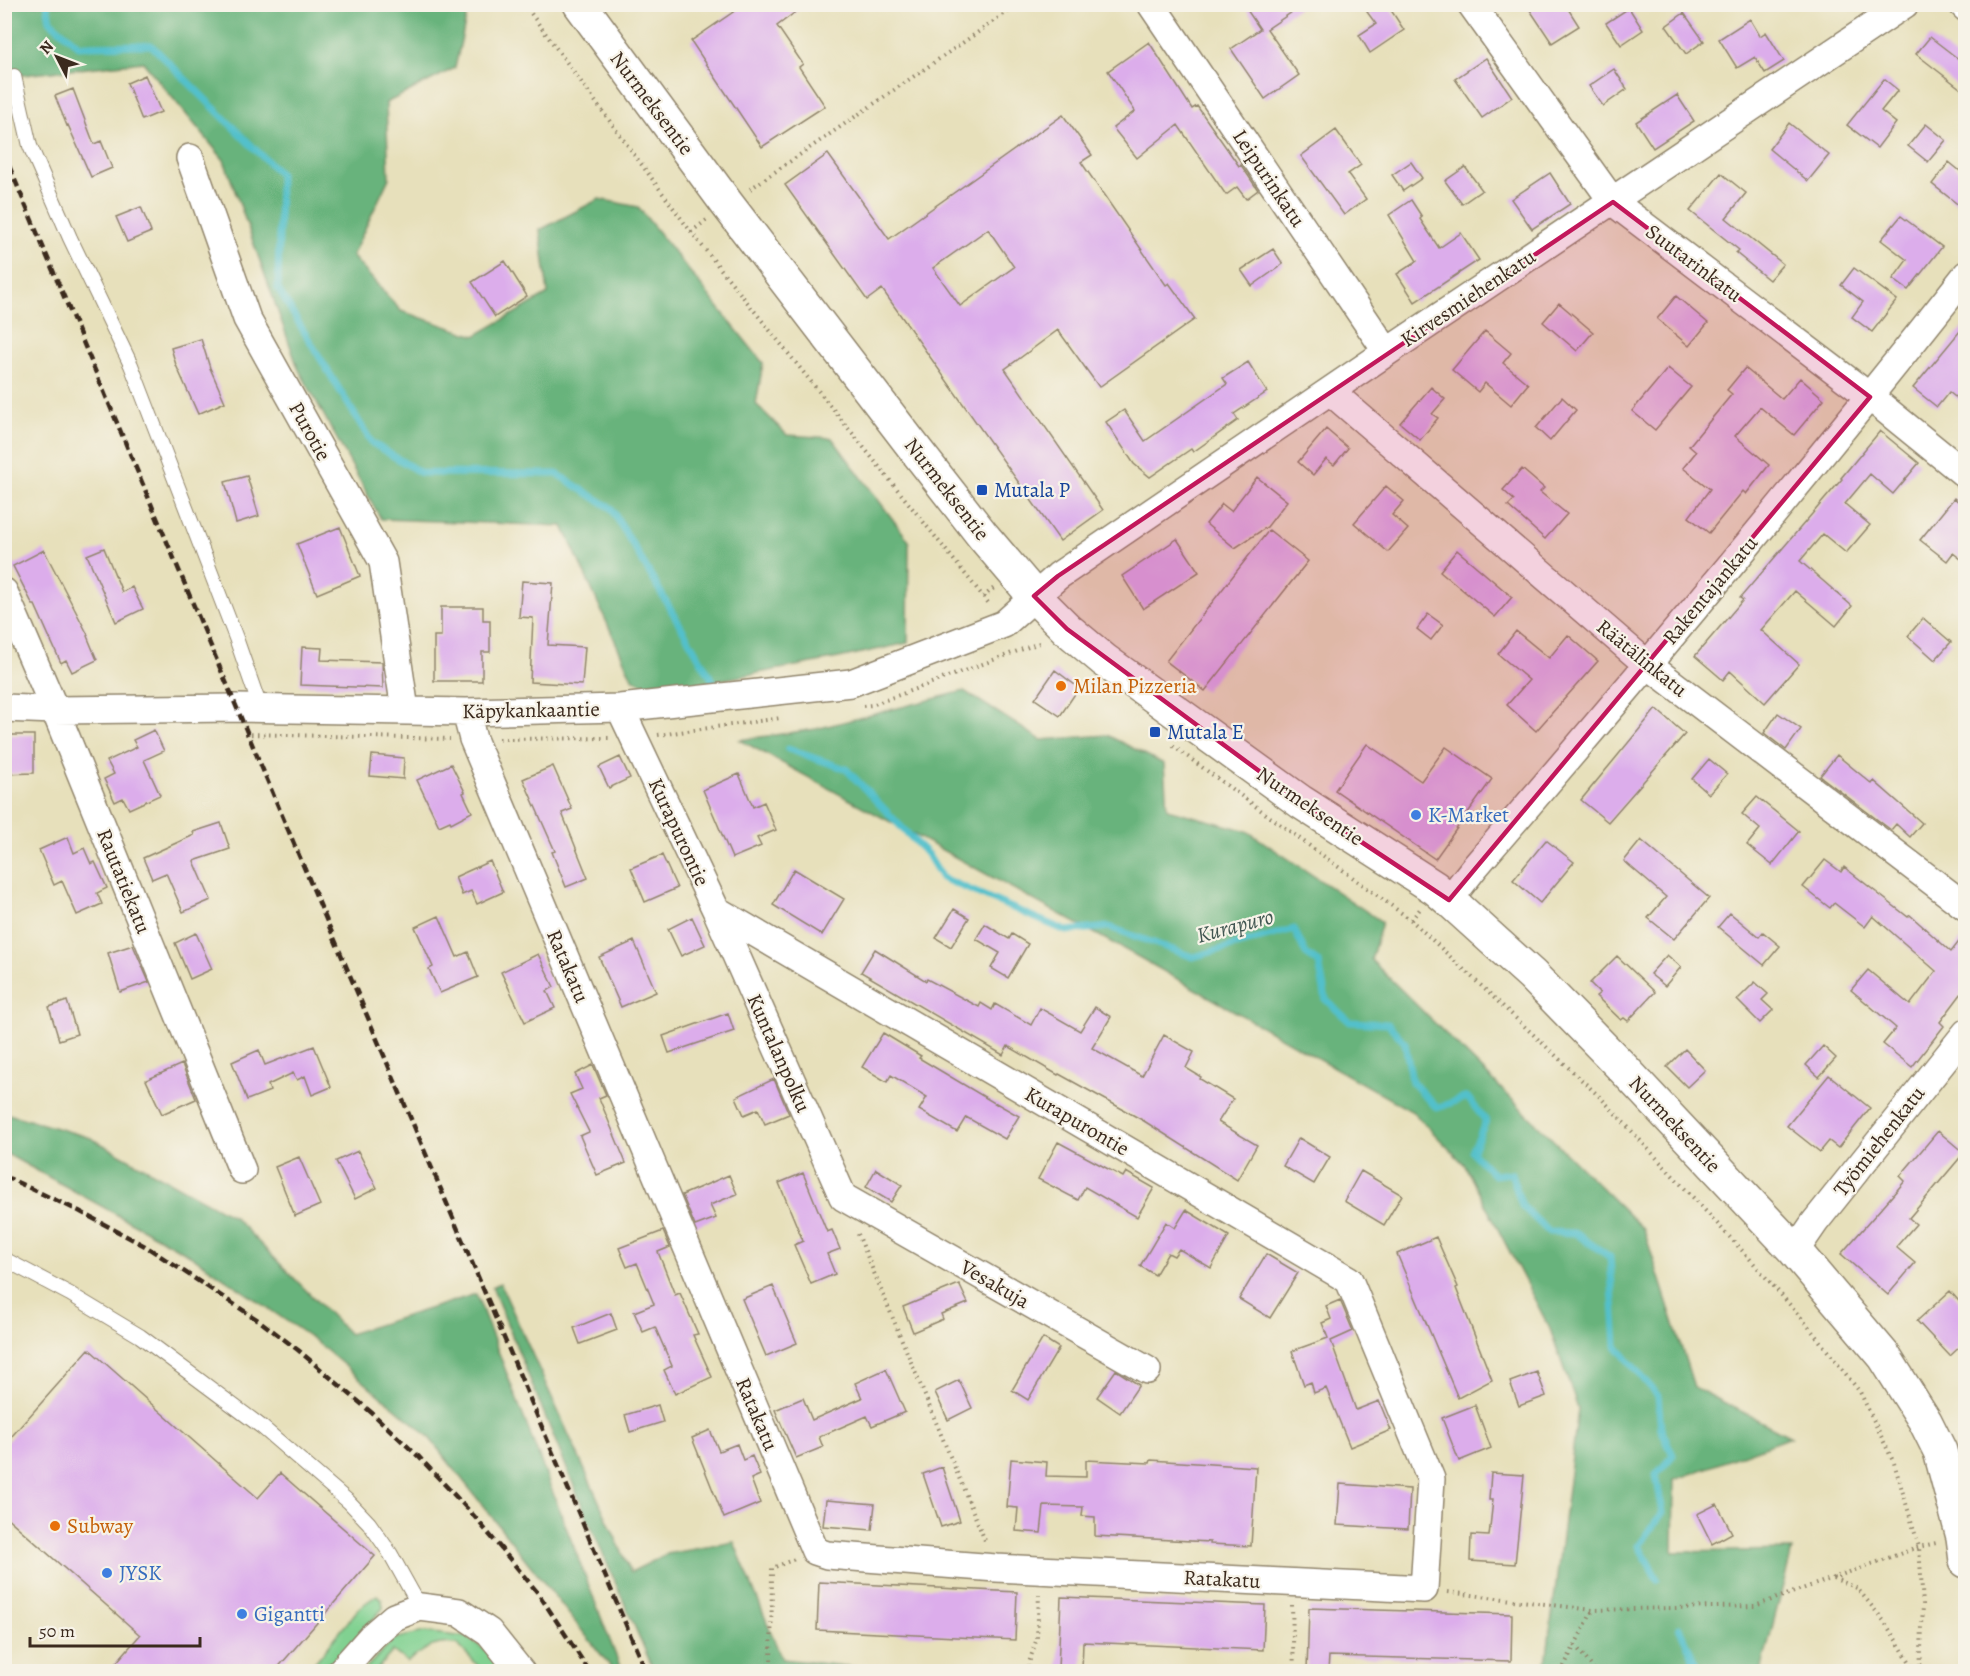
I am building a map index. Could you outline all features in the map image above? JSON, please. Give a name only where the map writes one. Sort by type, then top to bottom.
[{"type":"street","name":"Nurmeksentie","points":[[580,4],[728,204],[982,536],[1034,596],[1104,660],[1301,802],[1435,888],[1449,900],[1532,975],[1795,1251],[1884,1356],[1926,1421],[1940,1451],[1949,1482],[1963,1537],[1965,1561]]},
{"type":"street","name":"Leipurinkatu","points":[[1151,4],[1388,352]]},
{"type":"street","name":"Kirvesmiehenkatu","points":[[1034,596],[1058,576],[1905,4]]},
{"type":"street","points":[[1962,4],[1965,8]]},
{"type":"street","name":"Suutarinkatu","points":[[1473,5],[1613,202],[1870,397],[1965,475]]},
{"type":"street","name":"Purotie","points":[[190,158],[246,319],[383,562],[405,710]]},
{"type":"street","name":"Rakentajankatu","points":[[1449,900],[1870,397],[1965,275]]},
{"type":"street","name":"Räätälinkatu","points":[[1331,392],[1648,665],[1965,907]]},
{"type":"street","name":"Rautatiekatu","points":[[4,592],[55,710],[242,1170]]},
{"type":"street","name":"Käpykankaantie","points":[[4,708],[55,710],[237,708],[466,712],[620,708],[851,683],[1005,624],[1034,596]]},
{"type":"street","name":"Kurapurontie","points":[[620,708],[716,910],[1349,1280],[1431,1479],[1424,1589]]},
{"type":"street","name":"Ratakatu","points":[[466,712],[473,740],[815,1551],[827,1555],[996,1568],[1424,1589]]},
{"type":"street","name":"Kuntalanpolku","points":[[716,910],[843,1197]]},
{"type":"street","name":"Työmiehenkatu","points":[[1795,1251],[1815,1222],[1965,1033]]},
{"type":"street","name":"Vesakuja","points":[[843,1197],[1147,1370]]},
{"type":"street","points":[[340,1671],[372,1636],[394,1617],[420,1607],[459,1612],[489,1632],[521,1671]]},
{"type":"lane","points":[[14,76],[30,146],[70,238],[131,365],[236,638],[261,710]]},
{"type":"lane","points":[[4,1259],[70,1294],[140,1336],[262,1427],[349,1502],[369,1523],[390,1553],[420,1607]]},
{"type":"path","points":[[524,4],[692,232],[1005,624],[1042,642]]},
{"type":"path","points":[[692,232],[728,204],[1019,4]]},
{"type":"path","points":[[1171,746],[1411,920],[1602,1099],[1804,1321],[1860,1392],[1893,1463],[1919,1547],[1923,1604],[1918,1671]]},
{"type":"path","points":[[843,1197],[996,1568]]},
{"type":"path","points":[[1424,1589],[1593,1610],[1755,1606],[1919,1547]]},
{"type":"path","points":[[771,1671],[772,1568],[815,1551]]},
{"type":"path","points":[[1026,1671],[1036,1638],[1040,1570]]},
{"type":"path","points":[[1833,1578],[1857,1588],[1884,1621],[1918,1671]]},
{"type":"path","points":[[1291,1583],[1294,1671]]},
{"type":"path","points":[[1561,1671],[1593,1610]]},
{"type":"path","points":[[1575,1645],[1596,1671]]},
{"type":"highlighted area","points":[[1613,202],[1870,397],[1449,900],[1301,802],[1067,629],[1034,596],[1058,576]]},
{"type":"green space","points":[[239,4],[244,11],[262,4],[469,5],[455,68],[386,103],[389,178],[352,256],[401,311],[475,336],[548,294],[540,230],[599,199],[638,207],[763,363],[756,404],[787,435],[832,438],[909,541],[908,643],[656,692],[632,678],[563,526],[381,519],[298,368],[224,160],[143,62],[14,76],[7,76],[4,69],[4,5]]},
{"type":"green space","points":[[964,691],[1041,740],[1107,735],[1164,764],[1167,809],[1247,831],[1382,922],[1371,960],[1644,1230],[1694,1387],[1791,1437],[1674,1480],[1673,1552],[1792,1550],[1761,1671],[1545,1671],[1578,1409],[1550,1329],[1464,1164],[1413,1112],[1142,959],[740,740],[816,729]]},
{"type":"green space","points":[[5,1113],[91,1138],[234,1217],[349,1334],[476,1294],[621,1669],[614,1671],[427,1435],[313,1339],[190,1255],[5,1153]]},
{"type":"green space","points":[[500,1283],[631,1572],[667,1554],[734,1542],[782,1659],[890,1671],[654,1671],[583,1508],[492,1287]]},
{"type":"green space","points":[[377,1595],[382,1600],[383,1608],[328,1671],[307,1672],[360,1607]]},
{"type":"green space","points":[[424,1632],[466,1637],[489,1652],[506,1671],[483,1671],[457,1644],[449,1643],[430,1647],[407,1662],[393,1651],[375,1671],[362,1672],[394,1639]]},
{"type":"building","points":[[745,4],[806,4],[777,26],[803,64],[799,67],[825,106],[762,147],[691,41]]},
{"type":"building","points":[[1243,4],[1304,4],[1267,29],[1299,75],[1265,99],[1231,49],[1260,29]]},
{"type":"building","points":[[1378,4],[1387,4],[1404,30],[1370,53],[1359,35],[1376,24],[1367,12]]},
{"type":"building","points":[[1526,4],[1565,4],[1579,26],[1552,43]]},
{"type":"building","points":[[1629,8],[1643,30],[1621,45],[1606,23]]},
{"type":"building","points":[[1684,13],[1704,41],[1686,54],[1666,26]]},
{"type":"building","points":[[1750,19],[1760,36],[1766,32],[1784,61],[1765,73],[1755,57],[1737,68],[1719,39]]},
{"type":"building","points":[[1930,37],[1965,64],[1965,92],[1916,54]]},
{"type":"building","points":[[1149,42],[1192,109],[1197,106],[1258,190],[1246,199],[1237,187],[1226,195],[1178,125],[1137,158],[1113,128],[1135,111],[1108,71]]},
{"type":"building","points":[[1486,58],[1512,97],[1482,118],[1455,79]]},
{"type":"building","points":[[1614,69],[1627,89],[1603,106],[1589,86]]},
{"type":"building","points":[[145,75],[161,112],[142,120],[127,83]]},
{"type":"building","points":[[1884,79],[1898,90],[1881,111],[1896,123],[1877,148],[1847,125]]},
{"type":"building","points":[[73,89],[94,144],[101,141],[112,168],[91,177],[55,96]]},
{"type":"building","points":[[1677,95],[1694,121],[1653,148],[1636,122]]},
{"type":"building","points":[[1063,115],[1092,155],[1081,162],[1166,285],[1169,283],[1195,319],[1099,387],[1058,330],[1005,369],[1103,510],[1060,541],[882,289],[867,300],[785,185],[828,154],[889,239]],"holes":[[[988,229],[1014,267],[960,306],[933,268]]]},
{"type":"building","points":[[1789,123],[1829,155],[1808,181],[1769,149]]},
{"type":"building","points":[[1926,124],[1946,140],[1928,162],[1908,146]]},
{"type":"building","points":[[1336,130],[1361,165],[1348,174],[1366,199],[1344,215],[1301,156]]},
{"type":"building","points":[[1411,162],[1422,178],[1403,191],[1392,175]]},
{"type":"building","points":[[1949,162],[1965,175],[1965,210],[1932,184]]},
{"type":"building","points":[[1465,167],[1482,190],[1462,204],[1445,181]]},
{"type":"building","points":[[1550,173],[1570,204],[1532,229],[1511,199]]},
{"type":"building","points":[[1721,173],[1746,193],[1726,218],[1783,264],[1769,280],[1736,253],[1739,250],[1690,211]]},
{"type":"building","points":[[1411,200],[1439,248],[1461,233],[1479,260],[1415,302],[1397,274],[1417,261],[1389,215]]},
{"type":"building","points":[[141,207],[151,232],[127,242],[116,217]]},
{"type":"building","points":[[1901,216],[1942,247],[1908,290],[1893,279],[1907,260],[1881,240]]},
{"type":"building","points":[[1273,249],[1283,264],[1252,286],[1241,270]]},
{"type":"building","points":[[505,261],[527,296],[495,317],[472,282]]},
{"type":"building","points":[[1854,268],[1897,300],[1872,332],[1852,317],[1863,302],[1841,285]]},
{"type":"building","points":[[1676,296],[1708,323],[1689,346],[1657,319]]},
{"type":"building","points":[[1559,303],[1593,332],[1577,351],[1543,322]]},
{"type":"building","points":[[1965,325],[1965,405],[1949,392],[1937,407],[1913,388]]},
{"type":"building","points":[[1485,331],[1511,353],[1503,363],[1528,384],[1511,405],[1485,383],[1478,392],[1452,370]]},
{"type":"building","points":[[201,339],[210,368],[225,402],[198,414],[176,365],[171,348]]},
{"type":"building","points":[[1248,362],[1267,392],[1234,414],[1238,420],[1193,452],[1191,449],[1150,477],[1134,464],[1106,422],[1124,410],[1145,441],[1227,384],[1223,378]]},
{"type":"building","points":[[1668,368],[1691,387],[1655,430],[1632,411]]},
{"type":"building","points":[[1745,368],[1782,399],[1800,378],[1824,399],[1794,435],[1760,407],[1735,436],[1769,465],[1746,494],[1743,491],[1709,533],[1689,517],[1710,489],[1683,468],[1696,452],[1689,446],[1732,394],[1727,390]]},
{"type":"building","points":[[1431,387],[1445,399],[1432,414],[1438,418],[1420,440],[1400,423]]},
{"type":"building","points":[[1562,397],[1576,410],[1550,441],[1536,428]]},
{"type":"building","points":[[1326,429],[1348,448],[1334,465],[1326,459],[1313,475],[1298,462]]},
{"type":"building","points":[[1880,431],[1919,463],[1893,494],[1870,474],[1845,504],[1870,525],[1846,553],[1823,534],[1800,561],[1852,606],[1836,626],[1795,591],[1761,630],[1799,664],[1765,703],[1730,671],[1723,680],[1695,656],[1743,600],[1740,598]]},
{"type":"building","points":[[1522,469],[1544,488],[1540,492],[1567,514],[1545,539],[1508,506],[1514,500],[1503,490]]},
{"type":"building","points":[[247,476],[259,516],[236,523],[225,482]]},
{"type":"building","points":[[1257,477],[1287,501],[1267,527],[1235,548],[1206,524],[1222,504],[1231,511]]},
{"type":"building","points":[[1386,486],[1404,501],[1392,515],[1408,529],[1388,552],[1354,523]]},
{"type":"building","points":[[1954,498],[1965,507],[1965,562],[1953,553],[1947,561],[1920,540]]},
{"type":"building","points":[[340,527],[360,576],[317,594],[297,544]]},
{"type":"building","points":[[1269,530],[1308,561],[1205,691],[1166,661]]},
{"type":"building","points":[[1177,539],[1199,572],[1143,609],[1122,576]]},
{"type":"building","points":[[104,548],[122,592],[132,587],[143,609],[116,622],[87,555]]},
{"type":"building","points":[[44,550],[88,635],[97,660],[72,672],[66,660],[61,663],[35,605],[13,566]]},
{"type":"building","points":[[1457,550],[1512,597],[1495,617],[1440,571]]},
{"type":"building","points":[[522,581],[553,583],[548,645],[585,647],[582,685],[530,682],[533,618],[519,617]]},
{"type":"building","points":[[441,607],[483,607],[483,620],[490,620],[490,652],[482,652],[482,681],[434,681],[434,636],[441,636]]},
{"type":"building","points":[[1428,614],[1443,625],[1431,640],[1417,629]]},
{"type":"building","points":[[1923,618],[1951,642],[1935,660],[1908,636]]},
{"type":"building","points":[[1516,631],[1549,658],[1568,635],[1598,661],[1536,731],[1507,705],[1529,680],[1498,654]]},
{"type":"building","points":[[302,647],[322,648],[321,660],[382,662],[383,688],[300,685]]},
{"type":"building","points":[[1055,670],[1079,688],[1060,716],[1035,699]]},
{"type":"building","points":[[1656,709],[1685,734],[1608,822],[1581,800]]},
{"type":"building","points":[[1778,713],[1801,729],[1786,750],[1764,733]]},
{"type":"building","points":[[154,730],[164,751],[144,760],[160,795],[129,809],[123,798],[115,802],[104,779],[114,774],[107,761],[137,747],[133,740]]},
{"type":"building","points":[[4,735],[34,735],[34,773],[4,774]]},
{"type":"building","points":[[1367,744],[1421,781],[1446,747],[1492,779],[1435,859],[1335,790]]},
{"type":"building","points":[[372,755],[404,758],[403,779],[370,776]]},
{"type":"building","points":[[1837,755],[1872,784],[1874,781],[1922,823],[1910,837],[1896,824],[1891,830],[1820,776]]},
{"type":"building","points":[[620,757],[630,778],[609,788],[599,767]]},
{"type":"building","points":[[1709,759],[1727,774],[1709,794],[1692,779]]},
{"type":"building","points":[[451,764],[472,812],[451,823],[450,821],[439,826],[417,780]]},
{"type":"building","points":[[553,766],[572,809],[562,813],[588,878],[566,887],[552,852],[555,851],[523,779]]},
{"type":"building","points":[[739,774],[753,807],[764,802],[776,830],[757,838],[761,846],[732,858],[703,790]]},
{"type":"building","points":[[1757,797],[1799,831],[1772,865],[1747,845],[1760,829],[1742,814]]},
{"type":"building","points":[[221,823],[230,849],[194,861],[211,900],[183,912],[166,873],[152,879],[143,858],[194,835],[193,832]]},
{"type":"building","points":[[68,837],[74,853],[84,848],[91,864],[95,862],[107,888],[97,893],[102,904],[77,915],[62,881],[54,885],[39,850]]},
{"type":"building","points":[[1546,840],[1574,862],[1540,903],[1513,880]]},
{"type":"building","points":[[1641,840],[1709,898],[1674,939],[1648,918],[1666,897],[1624,861]]},
{"type":"building","points":[[662,855],[677,888],[645,902],[631,868]]},
{"type":"building","points":[[1825,860],[1841,872],[1844,867],[1908,917],[1910,915],[1951,952],[1965,934],[1965,989],[1940,1022],[1944,1026],[1912,1067],[1883,1044],[1896,1028],[1851,990],[1868,970],[1910,1005],[1936,971],[1873,916],[1865,927],[1834,903],[1830,908],[1803,887]]},
{"type":"building","points":[[490,861],[503,892],[477,904],[471,891],[462,895],[455,877]]},
{"type":"building","points":[[794,869],[844,899],[822,935],[773,905]]},
{"type":"building","points":[[954,909],[969,918],[951,947],[936,938]]},
{"type":"building","points":[[1730,913],[1759,937],[1763,932],[1780,946],[1764,965],[1718,927]]},
{"type":"building","points":[[439,916],[457,957],[468,952],[478,977],[440,993],[429,969],[433,967],[415,927]]},
{"type":"building","points":[[692,917],[705,945],[681,956],[668,929]]},
{"type":"building","points":[[985,924],[1009,939],[1012,934],[1028,944],[1008,978],[991,968],[1000,953],[976,939]]},
{"type":"building","points":[[196,933],[212,969],[190,979],[175,943]]},
{"type":"building","points":[[634,941],[656,992],[621,1007],[599,957]]},
{"type":"building","points":[[133,945],[149,982],[120,992],[108,953]]},
{"type":"building","points":[[875,949],[926,981],[927,979],[979,1007],[981,1003],[992,1010],[995,1004],[1031,1025],[1040,1008],[1080,1031],[1095,1007],[1111,1017],[1092,1048],[1142,1076],[1164,1035],[1194,1052],[1186,1068],[1233,1099],[1218,1122],[1257,1145],[1237,1180],[1144,1121],[1008,1046],[1003,1055],[861,972]]},
{"type":"building","points":[[538,954],[554,987],[547,991],[555,1008],[525,1022],[501,972]]},
{"type":"building","points":[[1667,955],[1681,967],[1665,986],[1650,974]]},
{"type":"building","points":[[1617,956],[1655,992],[1628,1021],[1624,1018],[1621,1020],[1596,996],[1600,993],[1590,983]]},
{"type":"building","points":[[1755,982],[1768,994],[1762,1000],[1773,1010],[1760,1023],[1737,1000]]},
{"type":"building","points":[[67,1001],[77,1034],[59,1040],[49,1007]]},
{"type":"building","points":[[728,1013],[734,1031],[669,1053],[663,1036]]},
{"type":"building","points":[[883,1033],[921,1056],[919,1058],[1019,1116],[1005,1139],[966,1117],[957,1132],[919,1110],[927,1097],[891,1075],[887,1082],[862,1067]]},
{"type":"building","points":[[314,1046],[331,1087],[312,1095],[305,1076],[297,1080],[293,1073],[268,1085],[270,1091],[247,1100],[232,1062],[259,1050],[265,1065]]},
{"type":"building","points":[[1823,1046],[1836,1058],[1819,1077],[1806,1065]]},
{"type":"building","points":[[1685,1049],[1705,1070],[1687,1087],[1667,1067]]},
{"type":"building","points":[[182,1064],[196,1099],[162,1114],[146,1080]]},
{"type":"building","points":[[593,1065],[606,1095],[599,1098],[626,1163],[597,1175],[580,1136],[589,1132],[570,1094],[582,1089],[575,1074]]},
{"type":"building","points":[[1829,1075],[1870,1108],[1838,1148],[1829,1141],[1820,1152],[1787,1126]]},
{"type":"building","points":[[774,1079],[789,1114],[765,1124],[758,1109],[744,1115],[736,1097]]},
{"type":"building","points":[[1938,1131],[1964,1153],[1909,1218],[1916,1224],[1896,1247],[1915,1263],[1888,1295],[1841,1254],[1905,1181],[1900,1176]]},
{"type":"building","points":[[1299,1138],[1330,1157],[1314,1184],[1283,1166]]},
{"type":"building","points":[[1058,1142],[1123,1177],[1126,1172],[1154,1188],[1137,1217],[1085,1187],[1078,1200],[1038,1179]]},
{"type":"building","points":[[358,1151],[377,1188],[355,1199],[336,1161]]},
{"type":"building","points":[[299,1157],[320,1205],[295,1216],[275,1167]]},
{"type":"building","points":[[876,1169],[902,1185],[891,1202],[866,1187]]},
{"type":"building","points":[[1361,1171],[1402,1195],[1384,1225],[1344,1201]]},
{"type":"building","points":[[803,1173],[827,1232],[832,1230],[840,1249],[827,1254],[835,1274],[811,1284],[794,1245],[803,1241],[779,1183]]},
{"type":"building","points":[[729,1175],[737,1194],[710,1205],[716,1218],[695,1226],[682,1195]]},
{"type":"building","points":[[1186,1210],[1229,1236],[1211,1268],[1179,1249],[1174,1256],[1168,1253],[1155,1275],[1140,1266],[1166,1222],[1175,1228]]},
{"type":"building","points":[[663,1231],[670,1247],[658,1252],[675,1295],[680,1293],[698,1334],[693,1335],[712,1377],[675,1394],[664,1370],[672,1366],[655,1327],[643,1332],[634,1312],[654,1304],[637,1263],[627,1267],[619,1248]]},
{"type":"building","points":[[1436,1237],[1458,1287],[1456,1288],[1492,1380],[1458,1398],[1397,1254]]},
{"type":"building","points":[[1266,1254],[1298,1273],[1270,1318],[1239,1299]]},
{"type":"building","points":[[959,1284],[968,1303],[941,1314],[943,1319],[913,1332],[903,1307]]},
{"type":"building","points":[[773,1286],[797,1343],[766,1356],[742,1299]]},
{"type":"building","points":[[1950,1291],[1965,1308],[1965,1342],[1950,1356],[1917,1321]]},
{"type":"building","points":[[1340,1300],[1353,1331],[1331,1341],[1356,1410],[1379,1401],[1391,1430],[1350,1447],[1326,1388],[1314,1393],[1311,1382],[1304,1385],[1292,1351],[1328,1338],[1322,1323],[1331,1319],[1326,1306]]},
{"type":"building","points":[[611,1313],[617,1330],[580,1344],[574,1328]]},
{"type":"building","points":[[1043,1338],[1059,1348],[1028,1400],[1012,1390]]},
{"type":"building","points":[[89,1349],[258,1498],[280,1473],[375,1556],[275,1671],[109,1671],[140,1635],[4,1515],[4,1445]]},
{"type":"building","points":[[886,1369],[905,1412],[872,1426],[867,1416],[819,1437],[823,1447],[796,1458],[775,1410],[803,1398],[812,1420],[862,1398],[855,1383]]},
{"type":"building","points":[[1116,1370],[1139,1385],[1120,1413],[1097,1397]]},
{"type":"building","points":[[1537,1372],[1546,1396],[1519,1406],[1510,1382]]},
{"type":"building","points":[[959,1380],[972,1408],[948,1420],[935,1392]]},
{"type":"building","points":[[658,1405],[663,1422],[630,1432],[625,1415]]},
{"type":"building","points":[[1475,1405],[1491,1448],[1459,1461],[1442,1418]]},
{"type":"building","points":[[710,1430],[719,1451],[737,1444],[743,1460],[752,1456],[760,1475],[751,1479],[760,1503],[724,1518],[692,1438]]},
{"type":"building","points":[[1011,1459],[1047,1462],[1046,1476],[1086,1477],[1086,1460],[1150,1463],[1151,1460],[1256,1467],[1251,1546],[1095,1536],[1095,1517],[1082,1516],[1083,1507],[1044,1506],[1041,1533],[1016,1531],[1018,1508],[1007,1507]]},
{"type":"building","points":[[942,1467],[960,1521],[941,1527],[923,1474]]},
{"type":"building","points":[[1491,1473],[1524,1475],[1515,1564],[1470,1561],[1471,1535],[1489,1536],[1493,1500],[1489,1500]]},
{"type":"building","points":[[1340,1484],[1410,1489],[1408,1529],[1337,1525]]},
{"type":"building","points":[[826,1500],[875,1504],[872,1530],[823,1526]]},
{"type":"building","points":[[1717,1504],[1732,1533],[1712,1544],[1697,1514]]},
{"type":"building","points":[[819,1582],[1017,1592],[1015,1640],[817,1630]]},
{"type":"building","points":[[1061,1597],[1265,1605],[1263,1650],[1083,1642],[1082,1670],[1058,1669]]},
{"type":"building","points":[[1309,1608],[1512,1614],[1511,1661],[1329,1656],[1328,1671],[1307,1671]]},
{"type":"waterway","points":[[47,4],[50,21],[79,46],[151,45],[280,174],[278,289],[372,443],[421,473],[557,474],[611,508],[713,681]]},
{"type":"waterway","name":"Kurapuro","points":[[788,749],[846,769],[928,855],[942,878],[1066,931],[1109,927],[1193,957],[1294,929],[1306,954],[1319,963],[1326,1000],[1350,1022],[1388,1024],[1405,1043],[1412,1082],[1437,1108],[1467,1097],[1486,1121],[1472,1152],[1494,1175],[1511,1173],[1522,1206],[1549,1232],[1575,1233],[1610,1257],[1616,1346],[1658,1396],[1661,1429],[1673,1455],[1656,1475],[1663,1512],[1639,1546],[1657,1579]]},
{"type":"waterway","name":"Kurapuro","points":[[1679,1628],[1701,1672]]},
{"type":"railway","points":[[4,154],[646,1672]]},
{"type":"railway","points":[[4,1176],[79,1211],[145,1246],[261,1322],[298,1350],[372,1413],[419,1457],[474,1516],[538,1593],[590,1672]]},
{"type":"place","name":"Mutala P","points":[[982,490]]},
{"type":"place","name":"Milan Pizzeria","points":[[1061,686]]},
{"type":"place","name":"Mutala E","points":[[1155,732]]},
{"type":"place","name":"K-Market","points":[[1416,815]]},
{"type":"place","name":"Subway","points":[[55,1526]]},
{"type":"place","name":"JYSK","points":[[107,1573]]},
{"type":"place","name":"Gigantti","points":[[242,1614]]}]
